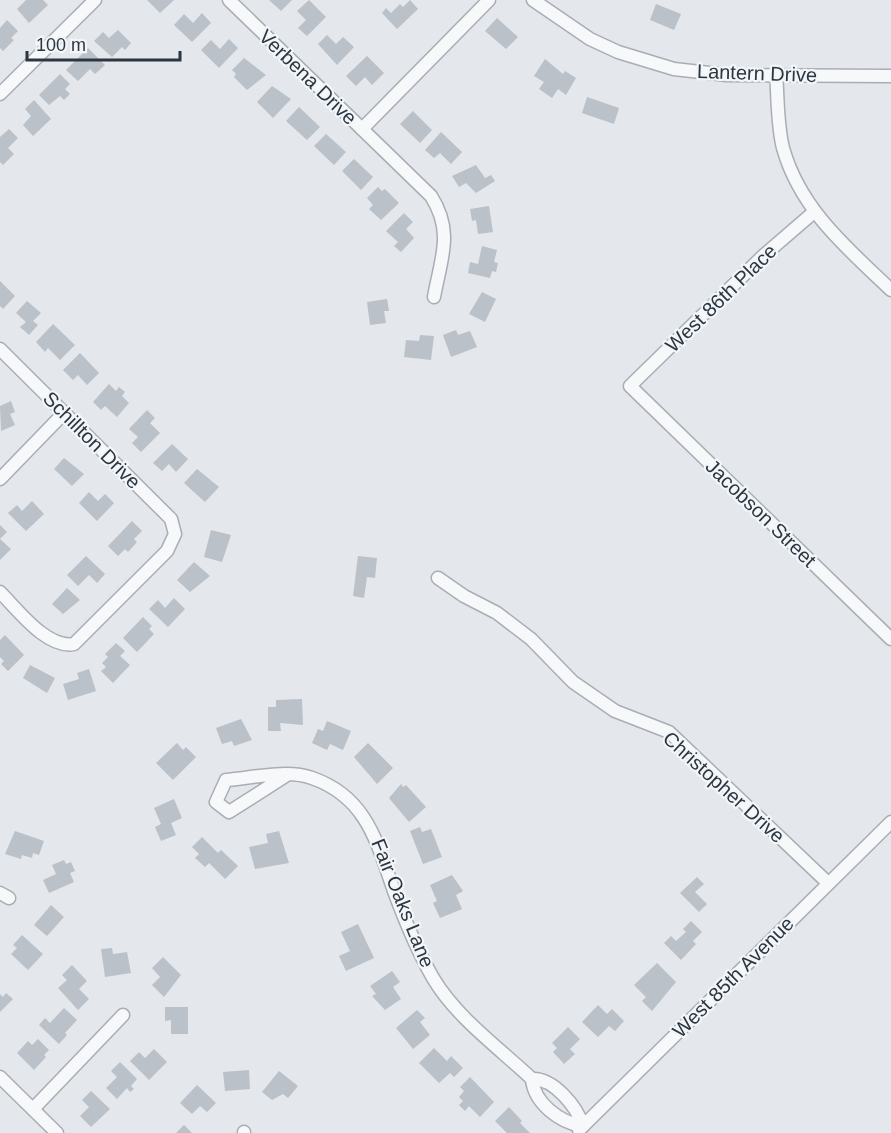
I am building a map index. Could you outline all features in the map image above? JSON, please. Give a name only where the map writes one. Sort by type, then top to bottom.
[{"type":"street","points":[[0,94],[95,0]]},
{"type":"street","name":"Verbena Drive","points":[[229,0],[425,189],[440,213],[445,247],[434,297]]},
{"type":"street","points":[[362,129],[489,0]]},
{"type":"street","name":"Lantern Drive","points":[[533,0],[590,39],[674,69],[719,75],[891,76]]},
{"type":"street","points":[[776,74],[783,147],[793,175],[814,212],[891,291]]},
{"type":"street","name":"West 86th Place","points":[[630,386],[763,256],[814,212]]},
{"type":"street","name":"Schillton Drive","points":[[0,349],[171,519],[176,534],[167,551],[81,639],[65,646],[53,642],[0,592]]},
{"type":"street","name":"Jacobson Street","points":[[630,386],[891,639]]},
{"type":"street","points":[[0,479],[64,413]]},
{"type":"street","name":"Christopher Drive","points":[[438,578],[464,596],[497,613],[531,639],[573,682],[615,711],[669,732],[828,884]]},
{"type":"street","name":"Fair Oaks Lane","points":[[287,775],[229,812],[216,802],[226,780],[287,775],[312,777],[340,793],[361,812],[375,834],[410,933],[434,980],[461,1012],[532,1079],[533,1090],[551,1110],[565,1124],[583,1131]]},
{"type":"street","name":"West 85th Avenue","points":[[583,1131],[891,822]]},
{"type":"street","points":[[33,1109],[123,1015]]},
{"type":"street","points":[[0,1077],[57,1133]]},
{"type":"street","name":"Fair Oaks Lane","points":[[532,1079],[540,1078],[579,1111],[583,1131]]},
{"type":"building","points":[[26,0],[43,0],[48,5],[29,23],[17,9]]},
{"type":"building","points":[[147,0],[174,0],[160,13]]},
{"type":"building","points":[[269,0],[292,0],[281,11]]},
{"type":"building","points":[[309,0],[326,17],[307,36],[298,28],[306,20],[297,11]]},
{"type":"building","points":[[410,0],[418,9],[397,29],[382,13],[386,8],[391,13],[400,4],[403,7]]},
{"type":"building","points":[[656,4],[681,14],[674,30],[650,20]]},
{"type":"building","points":[[202,13],[211,23],[192,42],[174,25],[184,14],[193,23]]},
{"type":"building","points":[[497,18],[518,37],[506,49],[485,31]]},
{"type":"building","points":[[7,20],[18,31],[11,38],[14,40],[3,51],[0,48],[0,28]]},
{"type":"building","points":[[118,30],[131,43],[125,50],[122,47],[112,57],[94,41],[103,32],[109,38]]},
{"type":"building","points":[[327,35],[336,44],[343,37],[354,47],[337,65],[318,44]]},
{"type":"building","points":[[229,39],[238,48],[219,68],[201,50],[211,40],[220,49]]},
{"type":"building","points":[[88,48],[105,65],[95,74],[90,69],[78,81],[66,70]]},
{"type":"building","points":[[367,56],[384,73],[372,85],[365,77],[356,86],[346,76]]},
{"type":"building","points":[[244,58],[266,75],[247,90],[234,77],[236,74],[232,70]]},
{"type":"building","points":[[545,59],[563,74],[565,71],[576,78],[566,95],[558,89],[552,98],[539,89],[544,82],[534,76]]},
{"type":"building","points":[[60,74],[70,84],[65,89],[70,94],[64,100],[60,96],[49,105],[39,95]]},
{"type":"building","points":[[272,86],[291,99],[273,118],[257,102]]},
{"type":"building","points":[[587,97],[619,108],[614,124],[582,113]]},
{"type":"building","points":[[34,100],[51,119],[33,136],[23,125],[31,116],[25,109]]},
{"type":"building","points":[[299,107],[320,127],[307,140],[286,121]]},
{"type":"building","points":[[413,111],[432,130],[420,143],[400,124]]},
{"type":"building","points":[[9,129],[18,138],[8,148],[14,154],[3,165],[0,162],[0,137]]},
{"type":"building","points":[[441,132],[462,152],[451,164],[440,153],[434,158],[425,150]]},
{"type":"building","points":[[326,134],[346,152],[334,165],[314,146]]},
{"type":"building","points":[[354,159],[373,177],[361,190],[342,171]]},
{"type":"building","points":[[476,165],[485,178],[491,175],[495,181],[476,193],[466,183],[459,187],[452,176]]},
{"type":"building","points":[[378,187],[382,191],[385,189],[399,203],[381,220],[369,209],[373,205],[367,198]]},
{"type":"building","points":[[489,206],[493,232],[478,234],[476,220],[472,221],[470,209]]},
{"type":"building","points":[[404,213],[413,222],[406,229],[414,238],[401,252],[394,246],[398,242],[386,231]]},
{"type":"building","points":[[482,246],[497,250],[494,262],[498,263],[496,272],[492,271],[490,278],[468,273],[470,262],[478,264]]},
{"type":"building","points":[[0,281],[15,296],[3,309],[0,306]]},
{"type":"building","points":[[482,292],[496,299],[485,322],[469,314]]},
{"type":"building","points":[[387,299],[389,311],[384,311],[386,323],[370,325],[367,302]]},
{"type":"building","points":[[27,301],[41,313],[33,321],[38,325],[29,335],[20,327],[26,322],[16,313]]},
{"type":"building","points":[[53,324],[75,345],[60,360],[48,348],[45,352],[36,342]]},
{"type":"building","points":[[456,330],[458,335],[470,331],[477,347],[451,357],[443,335]]},
{"type":"building","points":[[420,335],[434,336],[431,360],[404,357],[406,340],[419,341]]},
{"type":"building","points":[[80,353],[99,373],[87,385],[78,375],[73,380],[63,370]]},
{"type":"building","points":[[109,384],[116,391],[119,387],[125,392],[122,396],[129,403],[117,417],[105,406],[101,410],[93,402]]},
{"type":"building","points":[[11,401],[15,412],[10,414],[15,425],[1,431],[0,406]]},
{"type":"building","points":[[147,410],[155,418],[150,423],[160,433],[141,452],[132,443],[138,437],[129,429]]},
{"type":"building","points":[[172,444],[188,459],[176,472],[169,464],[162,471],[153,463]]},
{"type":"building","points":[[64,458],[84,474],[72,486],[54,469]]},
{"type":"building","points":[[197,469],[219,487],[205,502],[184,483]]},
{"type":"building","points":[[89,492],[98,501],[105,494],[114,503],[97,521],[79,503]]},
{"type":"building","points":[[32,501],[44,514],[26,531],[8,513],[17,505],[22,511]]},
{"type":"building","points":[[132,521],[142,531],[134,539],[137,542],[128,552],[125,549],[118,556],[108,546]]},
{"type":"building","points":[[0,525],[7,532],[0,539]]},
{"type":"building","points":[[211,530],[231,535],[222,562],[204,557]]},
{"type":"building","points":[[0,539],[11,549],[0,560]]},
{"type":"building","points":[[86,556],[105,574],[97,583],[89,575],[78,586],[67,575]]},
{"type":"building","points":[[358,556],[377,558],[375,578],[367,577],[364,598],[353,596]]},
{"type":"building","points":[[194,562],[210,576],[190,592],[177,580]]},
{"type":"building","points":[[67,588],[80,600],[63,614],[52,604]]},
{"type":"building","points":[[174,598],[185,609],[168,627],[149,609],[158,600],[165,608]]},
{"type":"building","points":[[143,617],[152,626],[149,629],[154,634],[137,652],[123,638]]},
{"type":"building","points":[[5,635],[24,655],[8,671],[1,664],[4,661],[0,657],[0,640]]},
{"type":"building","points":[[116,643],[125,651],[120,656],[130,665],[113,683],[101,671],[106,667],[102,663],[108,657],[105,654]]},
{"type":"building","points":[[30,665],[55,678],[47,693],[23,678]]},
{"type":"building","points":[[89,669],[96,691],[68,700],[63,684],[79,679],[77,673]]},
{"type":"building","points":[[302,699],[303,725],[280,723],[281,731],[268,731],[268,707],[276,707],[276,700]]},
{"type":"building","points":[[241,719],[252,740],[234,746],[232,741],[222,744],[216,728]]},
{"type":"building","points":[[327,721],[351,731],[343,750],[330,744],[327,750],[312,743],[318,729],[323,731]]},
{"type":"building","points":[[177,743],[183,750],[186,747],[196,757],[173,780],[156,763]]},
{"type":"building","points":[[368,743],[393,768],[377,784],[354,757]]},
{"type":"building","points":[[401,784],[403,787],[406,785],[426,807],[409,822],[389,798]]},
{"type":"building","points":[[174,799],[182,818],[171,823],[176,835],[161,841],[155,827],[161,824],[154,808]]},
{"type":"building","points":[[420,827],[422,832],[431,829],[442,857],[423,864],[410,831]]},
{"type":"building","points":[[15,831],[44,841],[39,855],[33,853],[32,858],[22,855],[21,859],[5,854]]},
{"type":"building","points":[[279,831],[289,863],[255,869],[249,847],[268,843],[266,834]]},
{"type":"building","points":[[202,837],[218,853],[221,850],[238,866],[225,879],[209,863],[205,867],[195,858],[199,854],[192,847]]},
{"type":"building","points":[[64,860],[66,864],[71,862],[75,871],[70,873],[74,882],[49,893],[43,880],[56,874],[52,865]]},
{"type":"building","points":[[452,875],[463,891],[456,895],[462,909],[440,918],[433,903],[437,901],[430,885]]},
{"type":"building","points":[[697,877],[704,884],[695,892],[707,904],[699,912],[680,893]]},
{"type":"building","points":[[51,905],[64,917],[47,936],[34,925]]},
{"type":"building","points":[[691,921],[702,932],[693,941],[696,944],[681,960],[664,943],[671,936],[676,941],[686,932],[683,929]]},
{"type":"building","points":[[358,924],[374,958],[346,971],[339,956],[350,951],[341,932]]},
{"type":"building","points":[[22,935],[43,954],[28,970],[11,954],[17,948],[13,945]]},
{"type":"building","points":[[112,948],[113,954],[127,952],[131,973],[105,977],[101,949]]},
{"type":"building","points":[[163,957],[181,975],[164,997],[152,985],[160,977],[152,968]]},
{"type":"building","points":[[657,963],[676,982],[652,1011],[642,1001],[646,997],[634,985]]},
{"type":"building","points":[[72,965],[87,981],[79,989],[89,999],[78,1010],[58,988],[67,980],[62,975]]},
{"type":"building","points":[[392,971],[400,982],[393,987],[401,999],[385,1010],[372,996],[376,994],[370,986]]},
{"type":"building","points":[[6,993],[13,999],[0,1012],[0,994],[3,997]]},
{"type":"building","points":[[598,1005],[607,1014],[612,1009],[624,1021],[615,1031],[609,1026],[598,1037],[582,1022]]},
{"type":"building","points":[[165,1007],[188,1007],[188,1034],[171,1034],[171,1020],[165,1021]]},
{"type":"building","points":[[64,1008],[77,1020],[59,1044],[39,1025],[45,1018],[50,1023]]},
{"type":"building","points":[[417,1010],[425,1018],[420,1022],[430,1035],[413,1049],[396,1028]]},
{"type":"building","points":[[568,1027],[580,1039],[570,1049],[575,1054],[564,1064],[553,1052],[557,1048],[552,1043]]},
{"type":"building","points":[[38,1039],[49,1050],[34,1070],[17,1053],[28,1041],[32,1045]]},
{"type":"building","points":[[434,1048],[447,1061],[451,1056],[463,1068],[454,1077],[450,1073],[439,1083],[419,1063]]},
{"type":"building","points":[[154,1049],[167,1062],[149,1080],[130,1061],[139,1052],[145,1058]]},
{"type":"building","points":[[120,1062],[137,1079],[131,1086],[134,1089],[130,1092],[127,1088],[117,1099],[106,1088],[117,1077],[111,1071]]},
{"type":"building","points":[[249,1070],[250,1089],[225,1091],[223,1072]]},
{"type":"building","points":[[279,1071],[298,1086],[288,1098],[283,1094],[272,1100],[262,1092]]},
{"type":"building","points":[[470,1077],[494,1102],[480,1117],[469,1106],[465,1111],[459,1105],[463,1101],[459,1097],[464,1091],[460,1087]]},
{"type":"building","points":[[197,1085],[216,1103],[207,1112],[200,1106],[192,1114],[180,1103]]},
{"type":"building","points":[[91,1091],[110,1109],[91,1127],[80,1116],[89,1107],[82,1100]]},
{"type":"building","points":[[509,1107],[530,1133],[507,1133],[495,1121]]},
{"type":"building","points":[[184,1125],[192,1133],[176,1133]]}]
